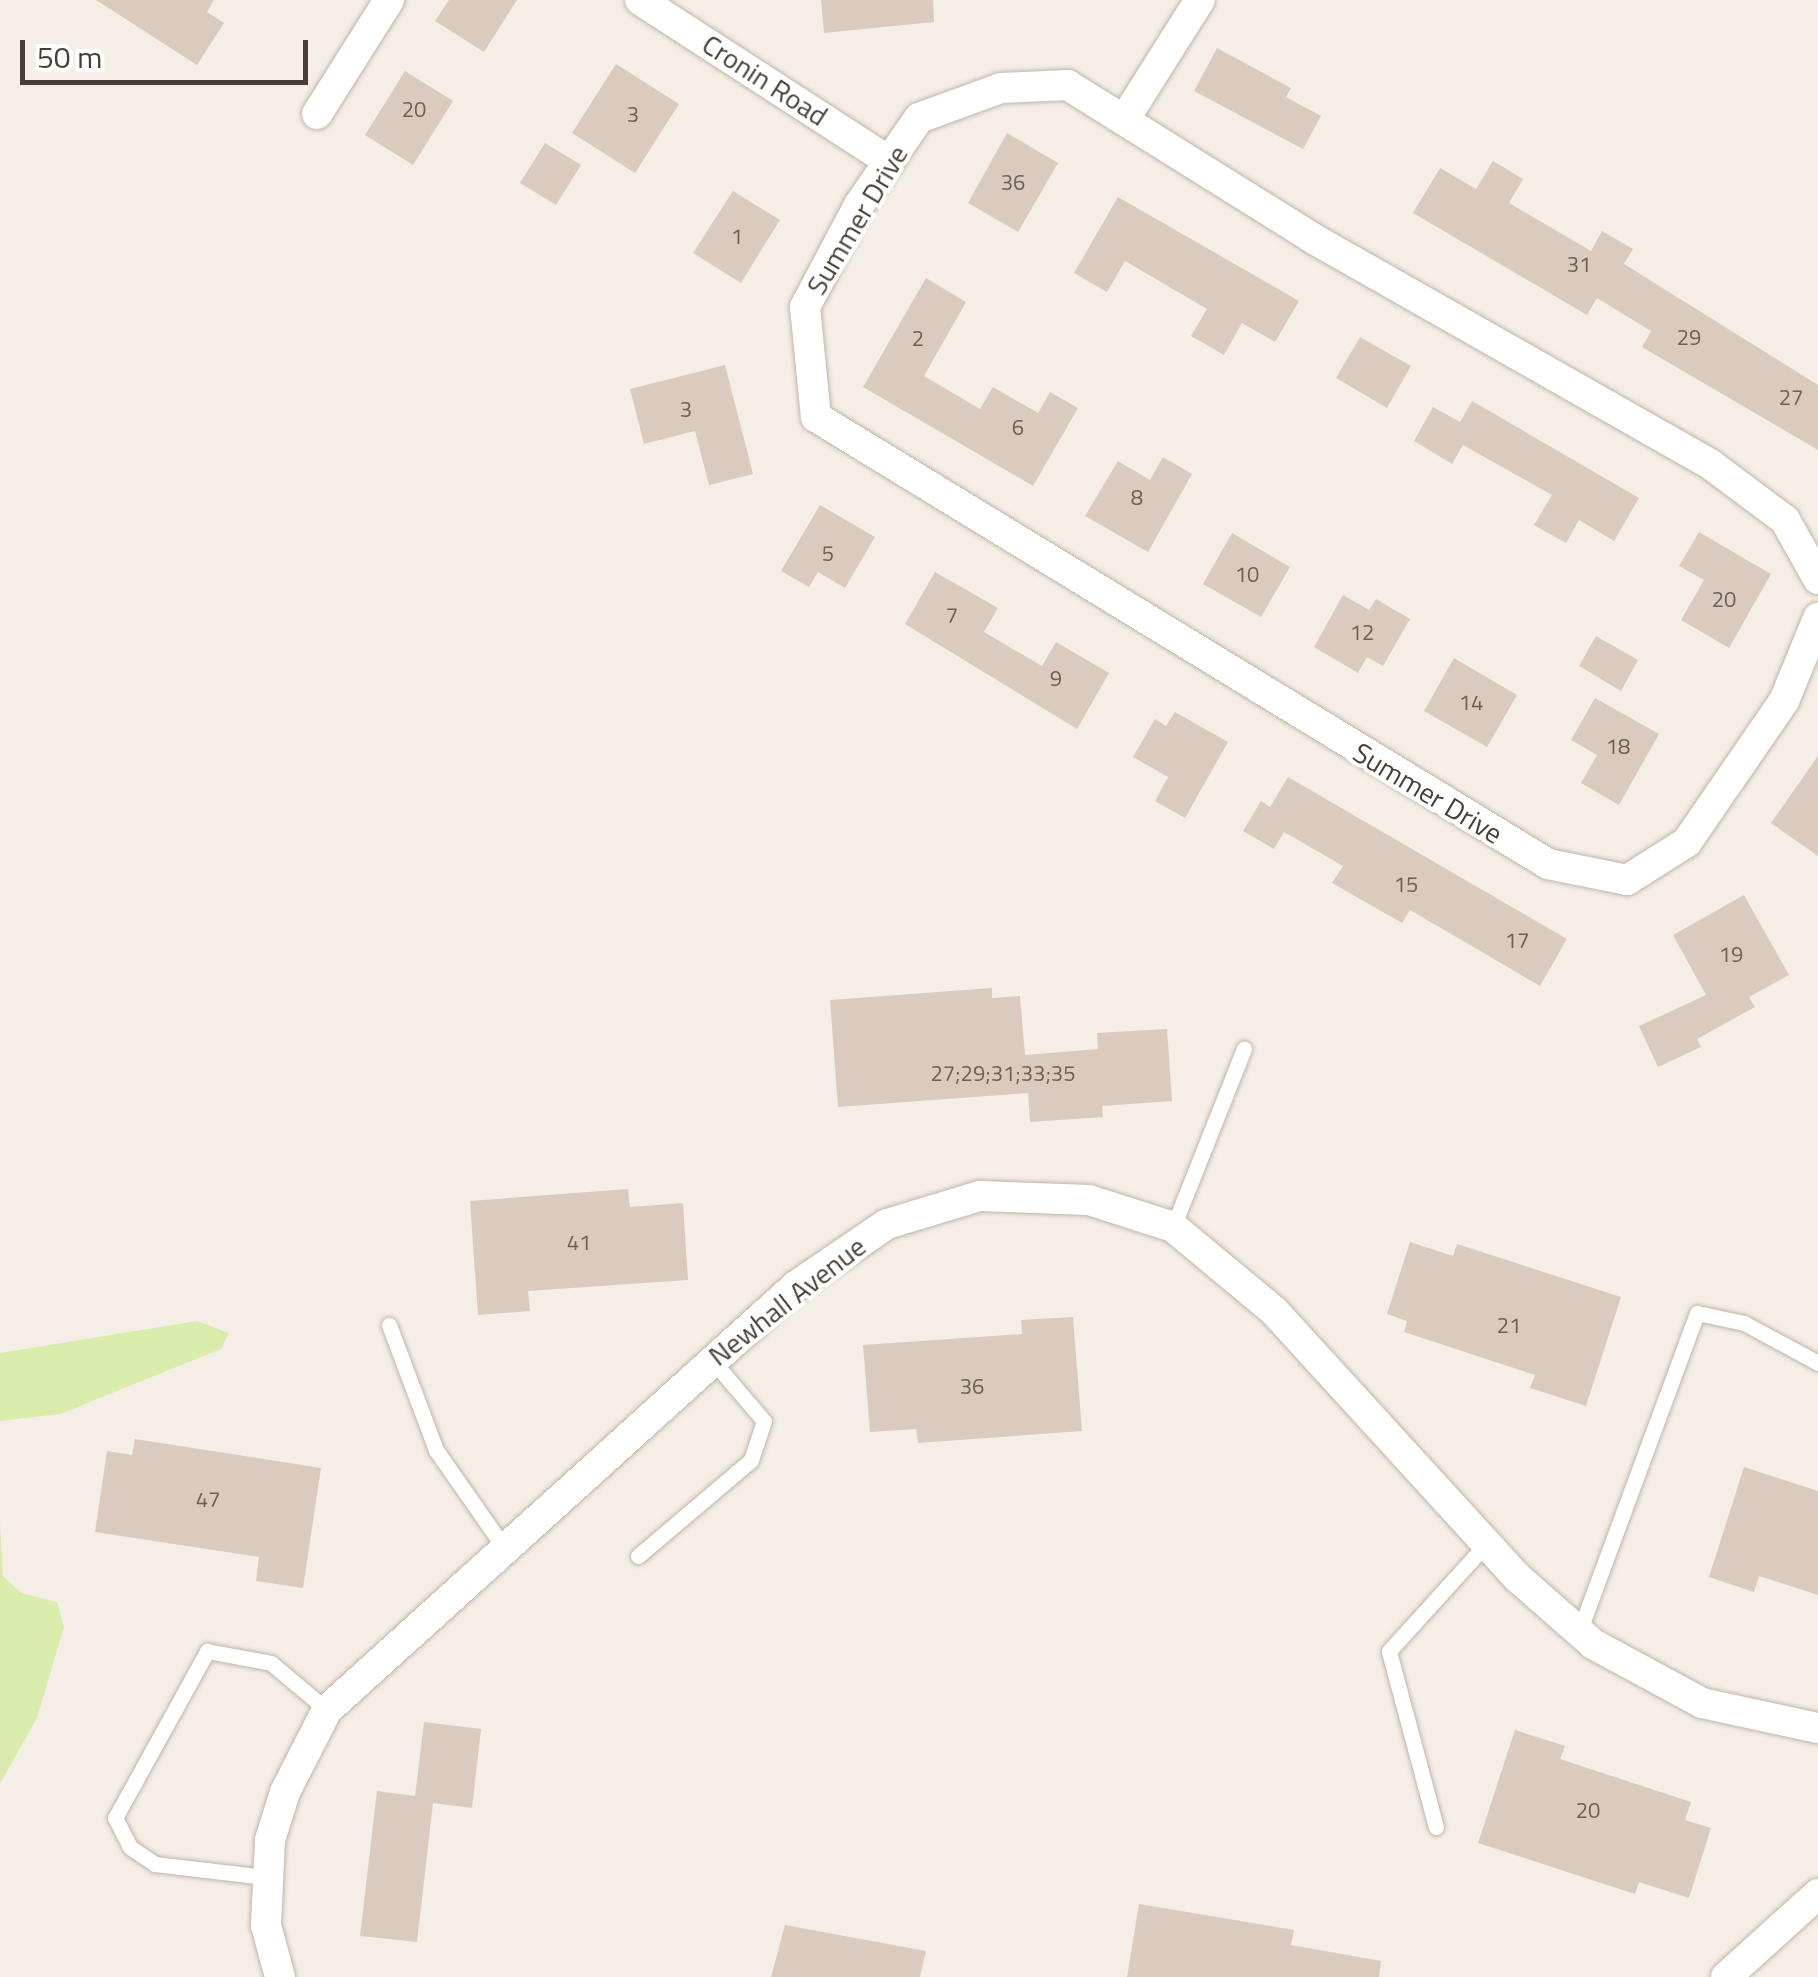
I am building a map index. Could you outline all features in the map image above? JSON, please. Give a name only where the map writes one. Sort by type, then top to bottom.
[{"type":"street","points":[[316,114],[389,0]]},
{"type":"street","name":"Cronin Road","points":[[640,0],[890,161]]},
{"type":"street","points":[[1124,120],[1200,0]]},
{"type":"street","name":"Summer Drive","points":[[1818,580],[1785,520],[1710,464],[1310,238],[1068,84],[1000,88],[919,118],[806,308],[816,417],[1548,864],[1626,880],[1687,842],[1784,701],[1818,618]]},
{"type":"street","name":"Newhall Avenue","points":[[280,1977],[266,1925],[265,1877],[285,1792],[327,1710],[711,1360],[842,1252],[932,1206],[1039,1194],[1136,1211],[1173,1227],[1274,1311],[1487,1544],[1579,1632],[1659,1687],[1818,1728]]},
{"type":"street","points":[[1726,1977],[1818,1894]]},
{"type":"lane","points":[[1173,1227],[1244,1049]]},
{"type":"lane","points":[[1579,1632],[1697,1312],[1744,1323],[1818,1363]]},
{"type":"lane","points":[[389,1326],[436,1450],[503,1546]]},
{"type":"lane","points":[[638,1556],[751,1460],[764,1421],[711,1360]]},
{"type":"lane","points":[[1436,1827],[1389,1651],[1487,1544]]},
{"type":"lane","points":[[265,1877],[156,1864],[130,1846],[116,1818],[207,1652],[271,1663],[327,1710]]},
{"type":"green space","points":[[197,1321],[229,1333],[221,1349],[60,1414],[0,1421],[0,1353]]},
{"type":"green space","points":[[0,1521],[3,1576],[21,1593],[57,1602],[64,1627],[37,1718],[0,1784]]},
{"type":"building","points":[[96,0],[214,0],[207,12],[224,23],[197,65]]},
{"type":"building","points":[[449,0],[517,0],[484,52],[435,21]]},
{"type":"building","points":[[821,0],[933,0],[934,22],[824,33]]},
{"type":"building","points":[[1217,48],[1291,88],[1286,97],[1321,116],[1303,149],[1194,91]]},
{"type":"building","points":[[616,64],[679,104],[635,173],[572,133]]},
{"type":"building","points":[[405,71],[453,101],[413,165],[365,135]]},
{"type":"building","points":[[1007,133],[1058,163],[1018,232],[968,203]]},
{"type":"building","points":[[545,143],[581,165],[556,205],[520,183]]},
{"type":"building","points":[[1493,161],[1523,179],[1509,203],[1591,251],[1602,231],[1633,249],[1624,264],[1818,385],[1818,450],[1642,347],[1651,331],[1597,298],[1587,315],[1413,213],[1440,168],[1476,189]]},
{"type":"building","points":[[733,191],[780,220],[741,283],[693,253]]},
{"type":"building","points":[[1118,197],[1299,301],[1275,342],[1242,323],[1224,355],[1191,336],[1207,309],[1125,261],[1107,292],[1074,273]]},
{"type":"building","points":[[926,278],[966,302],[924,376],[980,409],[993,387],[1038,413],[1050,392],[1078,408],[1033,486],[863,387]]},
{"type":"building","points":[[1360,337],[1411,366],[1387,408],[1336,378]]},
{"type":"building","points":[[725,365],[753,474],[709,485],[695,431],[644,444],[630,389]]},
{"type":"building","points":[[1472,401],[1639,498],[1614,541],[1579,520],[1566,543],[1534,525],[1552,495],[1463,445],[1452,464],[1414,441],[1433,407],[1460,422]]},
{"type":"building","points":[[1163,457],[1192,474],[1148,552],[1085,516],[1118,461],[1150,480]]},
{"type":"building","points":[[820,505],[875,537],[845,588],[818,572],[809,587],[781,571]]},
{"type":"building","points":[[1699,532],[1771,574],[1729,648],[1681,620],[1704,580],[1679,566]]},
{"type":"building","points":[[1232,533],[1290,567],[1261,617],[1203,584]]},
{"type":"building","points":[[935,572],[998,608],[984,632],[1042,666],[1056,642],[1109,673],[1077,729],[905,624]]},
{"type":"building","points":[[1343,595],[1369,610],[1376,599],[1410,619],[1383,666],[1367,657],[1358,673],[1314,647]]},
{"type":"building","points":[[1596,636],[1638,660],[1621,691],[1579,666]]},
{"type":"building","points":[[1454,658],[1517,695],[1487,747],[1424,711]]},
{"type":"building","points":[[1595,698],[1659,734],[1619,805],[1581,783],[1597,755],[1571,740]]},
{"type":"building","points":[[1175,712],[1228,742],[1185,818],[1155,801],[1168,777],[1133,757],[1155,719],[1166,726]]},
{"type":"building","points":[[1818,756],[1818,856],[1771,823]]},
{"type":"building","points":[[1288,777],[1567,939],[1540,986],[1410,910],[1402,923],[1332,883],[1343,866],[1284,832],[1274,849],[1243,831],[1261,801],[1270,807]]},
{"type":"building","points":[[1744,895],[1789,975],[1749,997],[1755,1007],[1697,1039],[1701,1047],[1658,1067],[1639,1026],[1706,995],[1673,935]]},
{"type":"building","points":[[992,988],[992,998],[1020,996],[1025,1055],[1098,1049],[1097,1033],[1167,1029],[1172,1101],[1102,1106],[1103,1117],[1030,1122],[1028,1093],[838,1107],[830,1000]]},
{"type":"building","points":[[628,1189],[630,1207],[683,1203],[688,1280],[528,1291],[530,1311],[478,1315],[470,1201]]},
{"type":"building","points":[[1410,1242],[1453,1256],[1457,1244],[1621,1297],[1586,1406],[1530,1388],[1535,1375],[1404,1332],[1407,1321],[1387,1314]]},
{"type":"building","points":[[1073,1317],[1082,1431],[918,1443],[916,1429],[870,1432],[863,1345],[1022,1334],[1021,1320]]},
{"type":"building","points":[[135,1439],[321,1468],[303,1588],[256,1581],[259,1557],[95,1532],[107,1451],[132,1455]]},
{"type":"building","points":[[1744,1467],[1818,1491],[1818,1595],[1759,1576],[1754,1592],[1709,1577]]},
{"type":"building","points":[[424,1722],[481,1729],[472,1808],[433,1803],[417,1942],[360,1936],[377,1791],[415,1796]]},
{"type":"building","points":[[1515,1730],[1565,1746],[1560,1759],[1691,1802],[1685,1820],[1711,1828],[1689,1898],[1639,1882],[1635,1894],[1478,1843]]},
{"type":"building","points":[[1139,1904],[1294,1930],[1291,1945],[1381,1961],[1379,1977],[1127,1977]]},
{"type":"building","points":[[785,1925],[926,1951],[920,1977],[771,1977]]}]
